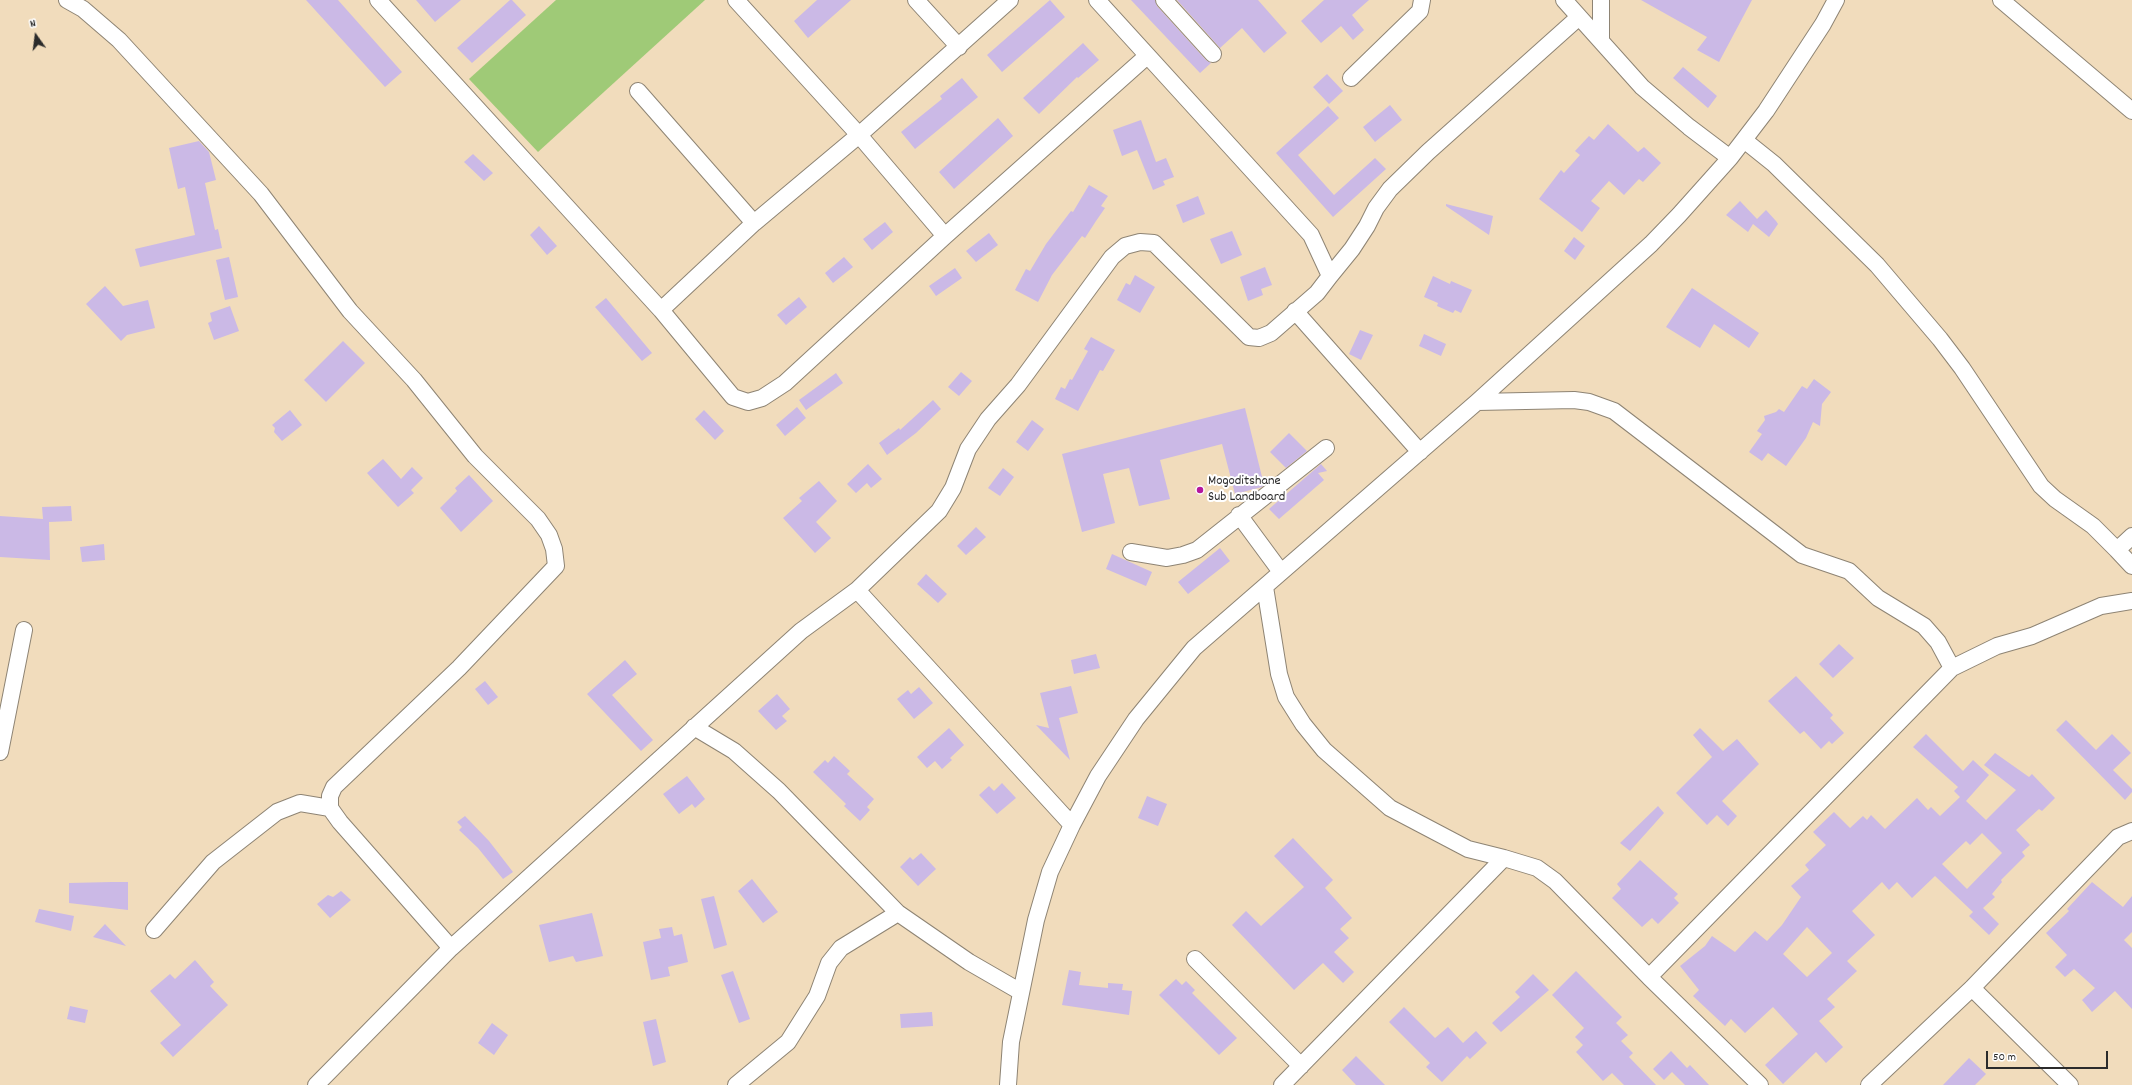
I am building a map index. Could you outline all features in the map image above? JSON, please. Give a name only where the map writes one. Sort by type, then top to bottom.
[{"type":"street","points":[[67,0],[82,10],[119,40],[262,194],[350,311],[414,380],[475,456],[538,518],[549,535],[554,549],[556,566],[459,668],[334,787],[330,796],[330,808],[340,822],[451,948]]},
{"type":"street","points":[[736,0],[859,135],[945,236]]},
{"type":"street","points":[[916,0],[958,47]]},
{"type":"street","points":[[661,310],[754,223],[859,135],[1010,0]]},
{"type":"street","points":[[1097,0],[1311,235],[1330,276]]},
{"type":"street","points":[[1164,0],[1213,54]]},
{"type":"street","points":[[1351,78],[1420,11],[1422,0]]},
{"type":"street","points":[[1564,0],[1600,42],[1642,87],[1689,127],[1730,158]]},
{"type":"street","points":[[1600,42],[1601,0]]},
{"type":"street","points":[[1008,1085],[1011,1042],[1036,920],[1050,872],[1072,825],[1098,776],[1136,719],[1194,648],[1477,402],[1651,244],[1730,158],[1766,111],[1823,24],[1836,0]]},
{"type":"street","points":[[2001,0],[2132,111]]},
{"type":"street","points":[[384,2],[661,310],[733,397],[748,402],[762,398],[785,382],[945,236],[1147,56]]},
{"type":"street","points":[[316,1085],[451,948],[801,632],[857,590],[939,511],[953,488],[968,449],[988,418],[1018,385],[1112,257],[1125,246],[1140,242],[1154,243],[1249,337],[1259,338],[1271,333],[1317,293],[1352,249],[1367,226],[1376,208],[1390,189],[1428,152],[1579,17]]},
{"type":"street","points":[[638,91],[754,223]]},
{"type":"street","points":[[1744,140],[1774,164],[1877,265],[1940,339],[1962,368],[2041,486],[2055,499],[2093,526],[2132,566]]},
{"type":"street","points":[[1295,311],[1420,452]]},
{"type":"street","points":[[1477,402],[1574,400],[1589,402],[1614,411],[1802,555],[1849,571],[1878,598],[1924,626],[1938,642],[1952,668]]},
{"type":"street","points":[[1131,552],[1167,558],[1183,555],[1197,550],[1239,515],[1326,448]]},
{"type":"street","points":[[1239,515],[1281,572]]},
{"type":"street","points":[[2117,550],[2132,536]]},
{"type":"street","points":[[1265,587],[1279,674],[1286,697],[1303,724],[1324,750],[1390,808],[1468,849],[1537,868],[1555,881],[1649,977],[1760,1085]]},
{"type":"street","points":[[857,590],[1072,825]]},
{"type":"street","points":[[1649,977],[1952,668],[1997,646],[2032,636],[2101,606],[2132,601]]},
{"type":"street","points":[[0,752],[24,630]]},
{"type":"street","points":[[694,727],[734,751],[780,791],[898,913],[969,962],[1022,992]]},
{"type":"street","points":[[154,930],[212,862],[277,812],[300,804],[330,808]]},
{"type":"street","points":[[1869,1085],[1972,988],[2118,837],[2132,831]]},
{"type":"street","points":[[1282,1085],[1504,858]]},
{"type":"street","points":[[736,1085],[788,1042],[817,996],[829,963],[841,948],[898,913]]},
{"type":"street","points":[[1194,960],[1301,1066]]},
{"type":"street","points":[[1972,988],[2070,1085]]},
{"type":"green space","points":[[556,0],[705,0],[538,152],[469,79]]},
{"type":"building","points":[[306,0],[338,0],[402,72],[385,87]]},
{"type":"building","points":[[416,0],[461,0],[435,22]]},
{"type":"building","points":[[510,0],[512,0],[526,15],[472,63],[457,48]]},
{"type":"building","points":[[817,0],[851,0],[808,38],[794,21]]},
{"type":"building","points":[[1050,0],[1065,17],[1002,72],[987,55]]},
{"type":"building","points":[[1131,0],[1155,0],[1157,6],[1206,60],[1211,63],[1200,73]]},
{"type":"building","points":[[1177,0],[1258,0],[1287,33],[1264,53],[1242,28],[1220,48]]},
{"type":"building","points":[[1324,0],[1369,0],[1352,15],[1364,30],[1353,40],[1341,26],[1321,43],[1301,21]]},
{"type":"building","points":[[1641,0],[1752,0],[1719,62],[1697,50],[1707,37]]},
{"type":"building","points":[[1083,43],[1099,60],[1078,78],[1077,77],[1039,114],[1023,98]]},
{"type":"building","points":[[1683,67],[1717,96],[1708,108],[1673,78]]},
{"type":"building","points":[[1327,74],[1343,91],[1329,104],[1313,87]]},
{"type":"building","points":[[962,78],[978,97],[915,149],[901,132],[942,99],[940,96]]},
{"type":"building","points":[[1390,105],[1402,120],[1375,142],[1363,127]]},
{"type":"building","points":[[1328,106],[1339,118],[1298,155],[1334,195],[1375,158],[1386,169],[1333,217],[1276,153]]},
{"type":"building","points":[[998,118],[1013,136],[954,189],[939,172]]},
{"type":"building","points":[[1141,120],[1156,162],[1166,158],[1174,177],[1163,181],[1165,185],[1153,190],[1137,150],[1122,156],[1113,130]]},
{"type":"building","points":[[1608,124],[1638,152],[1644,147],[1661,163],[1643,182],[1639,179],[1624,195],[1609,181],[1591,201],[1600,208],[1582,232],[1539,199],[1561,170],[1564,173],[1580,155],[1575,151],[1589,136],[1594,140]]},
{"type":"building","points":[[199,141],[209,152],[216,180],[205,183],[215,230],[218,229],[222,248],[140,267],[135,249],[195,235],[185,187],[178,189],[169,148]]},
{"type":"building","points":[[473,154],[493,173],[484,181],[464,162]]},
{"type":"building","points":[[1089,185],[1108,196],[1101,206],[1105,208],[1085,238],[1082,236],[1052,275],[1038,302],[1015,290],[1026,269],[1030,271],[1046,244],[1071,211],[1073,212]]},
{"type":"building","points":[[1198,196],[1205,214],[1183,223],[1176,205]]},
{"type":"building","points":[[1740,201],[1757,219],[1766,210],[1776,221],[1778,224],[1769,237],[1753,224],[1748,232],[1726,215]]},
{"type":"building","points":[[1446,204],[1493,216],[1489,235],[1446,206]]},
{"type":"building","points":[[885,222],[893,232],[872,250],[863,239]]},
{"type":"building","points":[[539,226],[557,246],[547,255],[530,235]]},
{"type":"building","points":[[1232,231],[1242,255],[1221,264],[1210,239]]},
{"type":"building","points":[[989,233],[998,245],[976,262],[966,251]]},
{"type":"building","points":[[1574,237],[1585,246],[1575,260],[1564,251]]},
{"type":"building","points":[[229,257],[238,297],[225,300],[216,260]]},
{"type":"building","points":[[844,257],[853,267],[833,283],[825,273]]},
{"type":"building","points":[[1265,267],[1272,285],[1261,289],[1263,295],[1248,301],[1240,277]]},
{"type":"building","points":[[955,268],[962,278],[936,296],[929,286]]},
{"type":"building","points":[[1135,275],[1155,287],[1140,313],[1117,300],[1126,283],[1130,285]]},
{"type":"building","points":[[1433,276],[1450,284],[1451,281],[1472,290],[1461,313],[1455,310],[1453,313],[1437,306],[1438,303],[1424,297]]},
{"type":"building","points":[[105,286],[123,306],[148,300],[155,328],[127,335],[121,341],[86,304]]},
{"type":"building","points":[[1692,288],[1759,333],[1749,348],[1714,324],[1700,348],[1666,327]]},
{"type":"building","points":[[799,297],[807,307],[786,325],[777,315]]},
{"type":"building","points":[[606,298],[652,353],[642,361],[595,307]]},
{"type":"building","points":[[230,306],[239,331],[214,340],[208,323],[212,321],[210,313]]},
{"type":"building","points":[[1360,330],[1373,335],[1361,360],[1349,354]]},
{"type":"building","points":[[1424,334],[1446,344],[1441,356],[1419,346]]},
{"type":"building","points":[[1091,337],[1115,350],[1103,371],[1100,370],[1078,411],[1055,399],[1061,387],[1065,389],[1070,379],[1072,380],[1088,351],[1084,349]]},
{"type":"building","points":[[343,341],[365,363],[326,402],[304,380]]},
{"type":"building","points":[[961,372],[972,381],[959,396],[948,387]]},
{"type":"building","points":[[836,373],[843,383],[806,410],[799,400]]},
{"type":"building","points":[[1814,379],[1831,392],[1822,404],[1820,426],[1813,422],[1806,438],[1786,466],[1768,453],[1762,461],[1749,452],[1762,434],[1757,431],[1765,420],[1764,416],[1776,412],[1779,409],[1784,412],[1802,386],[1807,389]]},
{"type":"building","points":[[933,400],[941,409],[916,433],[887,455],[879,443],[899,428],[900,430]]},
{"type":"building","points":[[797,407],[806,418],[785,436],[776,425]]},
{"type":"building","points":[[1245,408],[1264,485],[1262,487],[1235,494],[1222,444],[1160,460],[1170,499],[1139,506],[1129,468],[1103,474],[1115,523],[1082,532],[1062,454]]},
{"type":"building","points":[[290,410],[302,425],[282,441],[274,432],[275,428],[272,425]]},
{"type":"building","points":[[704,410],[724,431],[715,440],[695,419]]},
{"type":"building","points":[[1032,420],[1044,429],[1028,451],[1016,442]]},
{"type":"building","points":[[1289,433],[1307,451],[1286,468],[1270,452]]},
{"type":"building","points":[[383,459],[401,479],[412,467],[423,478],[411,490],[414,493],[398,507],[367,473]]},
{"type":"building","points":[[868,464],[882,479],[871,488],[867,483],[856,493],[847,484]]},
{"type":"building","points":[[1321,464],[1327,471],[1318,473],[1324,480],[1279,519],[1269,509]]},
{"type":"building","points":[[1003,468],[1014,477],[1000,496],[988,488]]},
{"type":"building","points":[[469,475],[493,501],[461,532],[440,508],[457,491],[455,488]]},
{"type":"building","points":[[819,481],[837,501],[816,522],[831,538],[815,553],[783,518],[802,501],[799,498]]},
{"type":"building","points":[[71,506],[72,521],[49,522],[50,560],[0,557],[0,516],[43,519],[42,507]]},
{"type":"building","points":[[976,527],[986,537],[966,555],[957,546]]},
{"type":"building","points":[[104,544],[105,560],[82,562],[80,547]]},
{"type":"building","points":[[1220,548],[1230,561],[1188,594],[1178,582]]},
{"type":"building","points":[[1112,554],[1152,572],[1146,586],[1106,569]]},
{"type":"building","points":[[926,574],[947,594],[938,603],[917,584]]},
{"type":"building","points":[[1839,644],[1854,658],[1833,678],[1819,664]]},
{"type":"building","points":[[1096,654],[1100,668],[1074,674],[1071,660]]},
{"type":"building","points":[[625,660],[637,674],[612,695],[653,740],[641,751],[587,694]]},
{"type":"building","points":[[1796,676],[1833,715],[1830,718],[1844,733],[1832,744],[1829,741],[1821,749],[1804,731],[1800,734],[1768,701]]},
{"type":"building","points":[[485,681],[498,697],[488,705],[475,689]]},
{"type":"building","points":[[1071,686],[1078,713],[1059,718],[1070,760],[1036,725],[1049,728],[1040,693]]},
{"type":"building","points":[[919,687],[933,703],[914,719],[897,699],[908,690],[911,694]]},
{"type":"building","points":[[777,694],[790,709],[782,716],[787,721],[776,730],[758,711]]},
{"type":"building","points":[[2066,720],[2096,750],[2112,734],[2131,753],[2113,770],[2132,789],[2132,792],[2125,800],[2056,730]]},
{"type":"building","points":[[949,728],[964,745],[950,758],[952,760],[942,769],[935,761],[927,768],[917,757]]},
{"type":"building","points":[[1700,728],[1723,751],[1737,739],[1759,764],[1722,801],[1737,816],[1728,826],[1717,815],[1707,825],[1676,793],[1712,757],[1693,735]]},
{"type":"building","points":[[1926,734],[1963,771],[1973,760],[1989,775],[1966,801],[1986,820],[2016,790],[1984,765],[1995,753],[2029,777],[2032,774],[2055,798],[2042,811],[2039,809],[2016,830],[2030,845],[2022,852],[2025,856],[2001,880],[2002,882],[1992,894],[1995,897],[1983,908],[1999,924],[1989,935],[1969,916],[1973,912],[1935,876],[1912,898],[1897,882],[1889,890],[1882,882],[1852,911],[1875,935],[1847,961],[1857,971],[1827,999],[1835,1007],[1819,1021],[1843,1047],[1826,1063],[1816,1052],[1783,1084],[1765,1065],[1798,1034],[1773,1007],[1745,1033],[1731,1019],[1725,1026],[1693,996],[1699,990],[1680,966],[1705,946],[1712,936],[1735,952],[1755,931],[1767,941],[1782,925],[1801,897],[1791,886],[1809,870],[1805,865],[1826,845],[1813,832],[1834,812],[1850,828],[1863,816],[1867,820],[1871,815],[1885,829],[1917,798],[1928,810],[1931,807],[1940,816],[1960,797],[1954,791],[1958,787],[1913,747]],"holes":[[[1982,833],[2002,853],[1967,889],[1942,864],[1966,841],[1970,845]],[[1807,927],[1832,953],[1807,977],[1783,954]]]},
{"type":"building","points":[[834,756],[850,771],[847,774],[874,799],[867,807],[870,810],[860,821],[844,806],[846,804],[813,772],[825,760],[828,763]]},
{"type":"building","points":[[687,776],[705,799],[695,808],[692,804],[679,814],[663,794]]},
{"type":"building","points":[[1002,783],[1016,798],[997,814],[979,795],[989,786],[994,791]]},
{"type":"building","points":[[1147,796],[1167,804],[1158,826],[1138,818]]},
{"type":"building","points":[[1658,806],[1664,813],[1630,851],[1620,843]]},
{"type":"building","points":[[465,816],[489,841],[513,872],[503,879],[478,848],[459,830],[462,827],[457,822]]},
{"type":"building","points":[[1293,838],[1333,880],[1325,888],[1352,918],[1340,929],[1349,938],[1334,952],[1354,972],[1343,983],[1323,963],[1294,990],[1232,925],[1246,911],[1261,926],[1304,887],[1274,856]]},
{"type":"building","points":[[921,853],[936,869],[918,886],[900,867],[910,857],[913,860]]},
{"type":"building","points":[[1640,860],[1678,894],[1674,898],[1679,903],[1658,924],[1652,918],[1642,927],[1612,898],[1621,889],[1617,884]]},
{"type":"building","points":[[752,879],[778,912],[763,923],[738,891]]},
{"type":"building","points":[[128,882],[128,910],[69,903],[69,883]]},
{"type":"building","points":[[2092,882],[2123,907],[2132,896],[2132,932],[2124,940],[2132,948],[2132,1009],[2115,991],[2092,1012],[2082,1000],[2095,988],[2074,969],[2065,977],[2055,967],[2067,955],[2046,933],[2069,911],[2067,909]]},
{"type":"building","points":[[341,891],[351,900],[330,918],[317,904],[328,895],[333,897]]},
{"type":"building","points":[[714,896],[727,945],[714,949],[701,899]]},
{"type":"building","points":[[39,909],[74,916],[71,931],[35,922]]},
{"type":"building","points":[[592,913],[603,956],[576,962],[573,956],[549,962],[539,925]]},
{"type":"building","points":[[105,924],[126,946],[93,937]]},
{"type":"building","points":[[672,927],[674,936],[682,934],[688,962],[668,967],[670,976],[651,980],[643,942],[661,938],[659,929]]},
{"type":"building","points":[[195,960],[214,982],[210,986],[228,1005],[173,1057],[160,1043],[181,1025],[150,991],[170,974],[175,979]]},
{"type":"building","points":[[1069,970],[1081,972],[1079,985],[1108,988],[1108,983],[1123,984],[1122,990],[1132,991],[1129,1015],[1062,1005]]},
{"type":"building","points":[[733,971],[750,1019],[739,1023],[721,975]]},
{"type":"building","points":[[1576,971],[1622,1017],[1616,1023],[1628,1035],[1621,1041],[1633,1053],[1629,1057],[1656,1085],[1624,1085],[1612,1073],[1603,1081],[1576,1052],[1583,1045],[1575,1037],[1584,1028],[1552,995]]},
{"type":"building","points":[[1533,974],[1549,990],[1501,1032],[1492,1023],[1520,997],[1515,992]]},
{"type":"building","points":[[1176,979],[1182,985],[1186,981],[1195,990],[1192,993],[1237,1038],[1219,1055],[1159,995]]},
{"type":"building","points":[[70,1006],[88,1010],[85,1023],[67,1019]]},
{"type":"building","points":[[1404,1007],[1435,1038],[1448,1027],[1463,1043],[1476,1031],[1487,1043],[1470,1059],[1467,1056],[1442,1082],[1426,1067],[1430,1063],[1389,1022]]},
{"type":"building","points":[[932,1012],[933,1026],[901,1028],[900,1014]]},
{"type":"building","points":[[656,1019],[666,1062],[653,1066],[643,1022]]},
{"type":"building","points":[[492,1023],[508,1035],[494,1055],[478,1043]]},
{"type":"building","points":[[1671,1051],[1687,1068],[1690,1065],[1709,1085],[1685,1085],[1672,1072],[1664,1080],[1653,1069]]},
{"type":"building","points":[[1356,1056],[1385,1085],[1356,1085],[1342,1070]]},
{"type":"building","points":[[1969,1058],[1986,1074],[1975,1085],[1943,1085]]},
{"type":"place","name":"Mogoditshane Sub Landboard","points":[[1200,490]]}]
